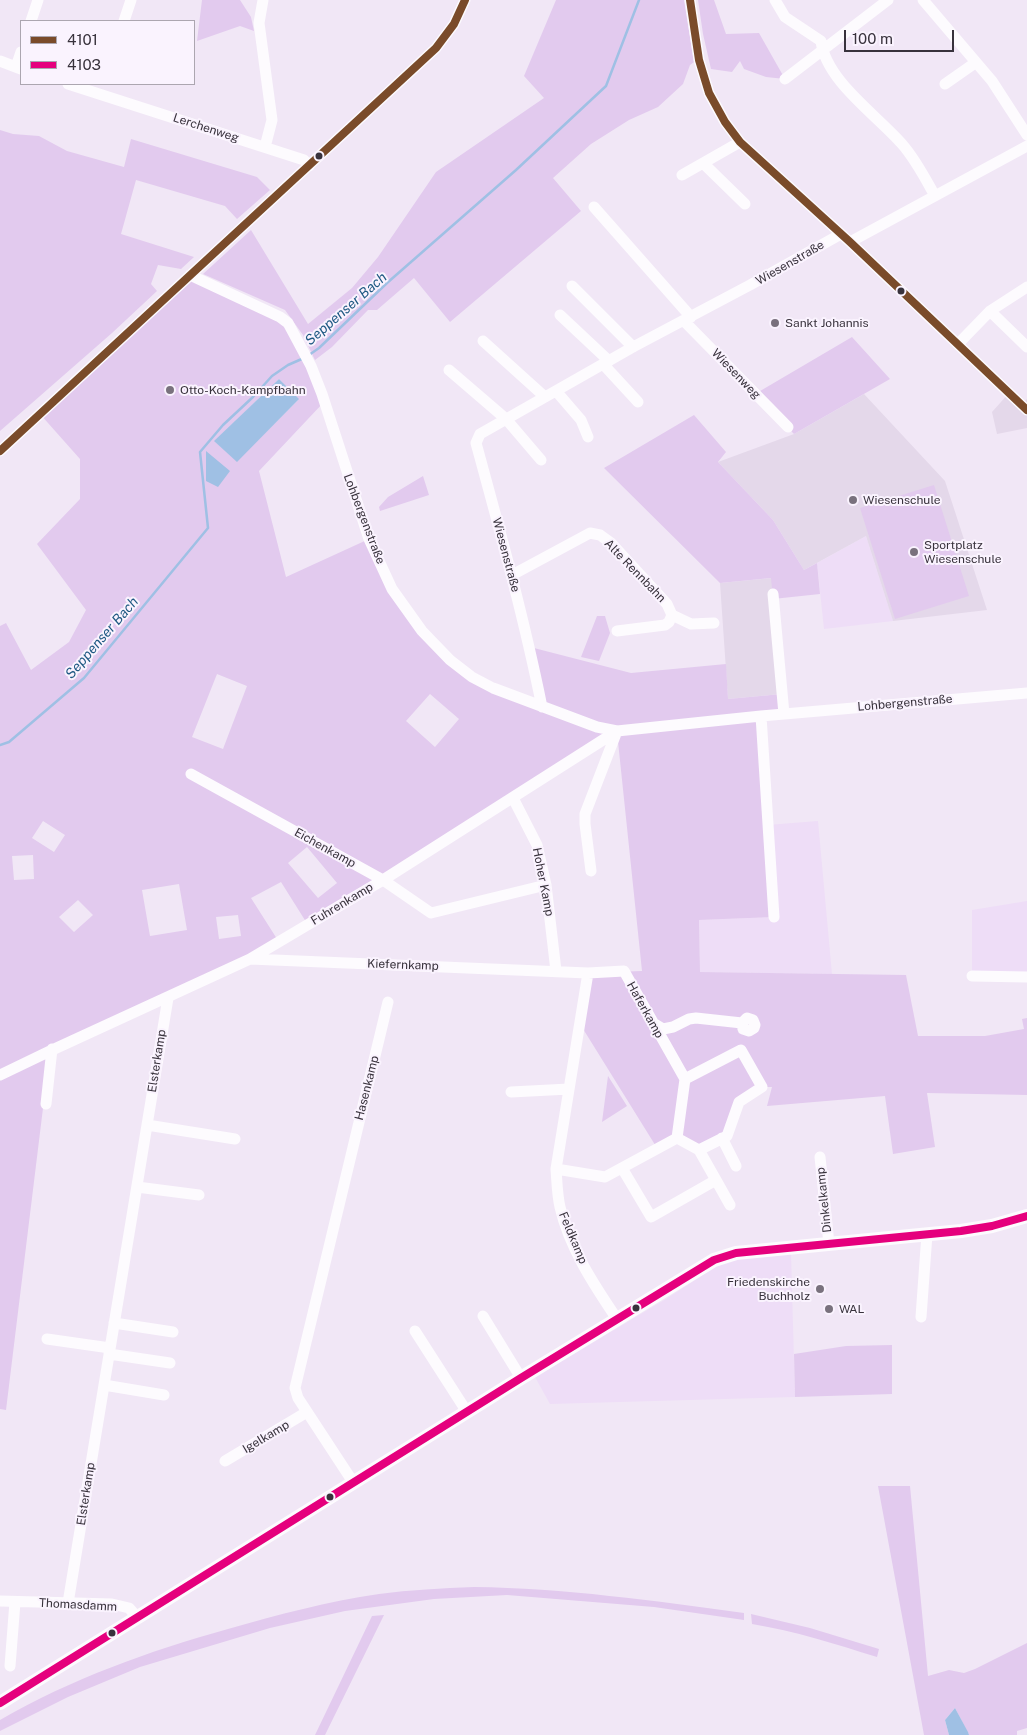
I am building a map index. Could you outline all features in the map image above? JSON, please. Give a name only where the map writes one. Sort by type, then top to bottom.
[{"type":"main road","points":[[0,1703],[526,1374],[701,1268],[727,1255],[992,1226],[1027,1216]]},
{"type":"street","points":[[31,20],[38,0]]},
{"type":"street","points":[[124,20],[131,0]]},
{"type":"street","points":[[262,0],[259,23],[272,120],[266,147]]},
{"type":"street","points":[[0,451],[436,48],[454,24],[465,0]]},
{"type":"street","points":[[690,0],[699,60],[709,93],[725,122],[740,142],[850,242],[1027,410]]},
{"type":"street","points":[[774,0],[785,16],[821,41],[822,51],[849,91],[902,144],[936,196]]},
{"type":"street","points":[[785,79],[888,0]]},
{"type":"street","points":[[922,0],[992,81],[1027,135]]},
{"type":"street","points":[[0,61],[19,68]]},
{"type":"street","points":[[945,84],[975,63]]},
{"type":"street","name":"Lerchenweg","points":[[75,85],[101,89],[304,160],[309,166]]},
{"type":"street","points":[[682,175],[740,142]]},
{"type":"street","points":[[850,242],[1027,146]]},
{"type":"street","points":[[703,163],[745,204]]},
{"type":"street","name":"Wiesenweg","points":[[594,207],[688,319],[788,428]]},
{"type":"street","name":"Wiesenstraße","points":[[542,707],[530,647],[512,575],[476,443],[480,434],[633,347],[688,319],[841,234]]},
{"type":"street","name":"Lohbergenstraße","points":[[190,275],[280,317],[288,323],[311,366],[322,394],[362,520],[392,589],[422,631],[450,660],[472,677],[494,688],[597,727],[617,732],[761,716],[1027,693]]},
{"type":"street","points":[[572,286],[633,347]]},
{"type":"street","points":[[958,344],[990,311],[1027,287]]},
{"type":"street","points":[[990,311],[1027,347]]},
{"type":"street","points":[[560,315],[606,362],[638,402]]},
{"type":"street","points":[[484,340],[545,397]]},
{"type":"street","points":[[449,370],[506,419],[540,460]]},
{"type":"street","points":[[556,391],[581,420],[588,437]]},
{"type":"street","name":"Alte Rennbahn","points":[[512,575],[590,533],[600,535],[611,543],[646,580],[667,604],[672,615],[690,624],[714,623]]},
{"type":"street","points":[[773,594],[784,714]]},
{"type":"street","name":"Alte Rennbahn","points":[[617,631],[665,625],[669,622],[672,615]]},
{"type":"street","points":[[761,716],[774,917]]},
{"type":"street","points":[[591,871],[585,814],[617,732]]},
{"type":"street","name":"Fuhrenkamp","points":[[0,1075],[250,959],[382,880],[617,732]]},
{"type":"street","name":"Eichenkamp","points":[[191,774],[382,880],[431,913],[546,884]]},
{"type":"street","name":"Hoher Kamp","points":[[513,798],[537,845],[546,884],[556,972]]},
{"type":"street","name":"Kiefernkamp","points":[[250,959],[556,972]]},
{"type":"street","points":[[556,972],[588,973]]},
{"type":"street","name":"Haferkamp","points":[[588,973],[624,972],[685,1079]]},
{"type":"street","name":"Feldkamp","points":[[588,973],[556,1169],[560,1206],[566,1228],[577,1253],[616,1319]]},
{"type":"street","points":[[972,976],[1027,977]]},
{"type":"street","name":"Elsterkamp","points":[[68,1603],[168,998]]},
{"type":"street","name":"Hasenkamp","points":[[353,1482],[298,1398],[295,1388],[388,1002]]},
{"type":"street","points":[[653,1023],[662,1029],[696,1018],[742,1023]]},
{"type":"street","points":[[46,1104],[52,1050]]},
{"type":"street","points":[[677,1138],[685,1079],[741,1050],[762,1087],[739,1102],[727,1136],[699,1150]]},
{"type":"street","points":[[511,1092],[569,1089]]},
{"type":"street","points":[[147,1125],[235,1139]]},
{"type":"street","points":[[677,1138],[699,1150],[730,1205]]},
{"type":"street","points":[[556,1169],[605,1177],[677,1138]]},
{"type":"street","points":[[722,1138],[736,1166]]},
{"type":"street","name":"Dinkelkamp","points":[[820,1157],[828,1244]]},
{"type":"street","points":[[622,1168],[651,1217],[716,1180]]},
{"type":"street","points":[[137,1187],[199,1195]]},
{"type":"street","points":[[921,1317],[927,1234]]},
{"type":"street","points":[[483,1316],[526,1374]]},
{"type":"street","points":[[114,1323],[173,1332]]},
{"type":"street","points":[[416,1331],[467,1412]]},
{"type":"street","points":[[47,1339],[170,1363]]},
{"type":"street","points":[[104,1385],[164,1396]]},
{"type":"street","name":"Igelkamp","points":[[225,1461],[307,1412]]},
{"type":"street","name":"Thomasdamm","points":[[0,1601],[112,1604],[129,1608],[137,1617]]},
{"type":"street","points":[[10,1666],[15,1602]]},
{"type":"shaded area","points":[[202,0],[240,0],[251,17],[254,31],[240,26],[197,41]]},
{"type":"shaded area","points":[[556,0],[684,0],[694,62],[690,65],[683,84],[658,107],[629,120],[591,144],[553,178],[581,211],[450,322],[414,278],[377,310],[368,310],[332,347],[315,360],[303,335],[285,310],[203,274],[251,230],[308,324],[352,288],[378,257],[436,172],[544,98],[524,76]]},
{"type":"shaded area","points":[[698,0],[714,0],[726,34],[759,33],[785,79],[766,77],[744,69],[740,61],[732,72],[711,69]]},
{"type":"shaded area","points":[[0,130],[13,134],[39,136],[67,151],[124,167],[131,139],[257,177],[270,190],[237,219],[225,206],[136,180],[121,234],[194,257],[181,269],[158,265],[151,284],[157,291],[0,431]]},
{"type":"shaded area","points":[[190,275],[280,317],[324,402],[259,471],[286,577],[369,539],[392,589],[450,660],[541,707],[530,647],[631,673],[726,664],[728,699],[782,694],[784,714],[762,716],[774,917],[699,920],[700,972],[906,975],[918,1036],[985,1036],[1024,1029],[1022,1019],[1027,1018],[1027,1095],[927,1093],[935,1147],[893,1154],[885,1096],[767,1106],[772,1087],[762,1087],[739,1102],[727,1136],[699,1150],[677,1138],[657,1148],[580,1024],[588,973],[642,971],[617,732],[308,925],[281,882],[251,898],[279,942],[50,1051],[6,1410],[0,1409],[0,626],[6,623],[31,670],[69,642],[86,610],[37,544],[80,499],[80,459],[40,414]],"holes":[[[279,379],[298,400],[237,461],[215,441]],[[217,674],[247,686],[223,749],[192,737]],[[430,694],[459,719],[435,747],[406,721]],[[43,821],[65,835],[54,852],[32,838]],[[307,847],[337,883],[318,898],[288,863]],[[33,855],[34,879],[14,880],[12,856]],[[179,884],[187,930],[150,936],[142,890]],[[78,900],[93,915],[74,932],[59,917]],[[238,915],[241,936],[219,939],[216,917]]]},
{"type":"shaded area","points":[[852,337],[890,379],[794,434],[755,394]]},
{"type":"shaded area","points":[[1009,393],[1021,405],[1027,399],[1027,428],[997,434],[992,412]]},
{"type":"shaded area","name":"Wiesenschule","points":[[864,394],[945,481],[987,610],[893,621],[866,536],[804,570],[773,520],[718,462],[794,434]]},
{"type":"shaded area","points":[[694,415],[726,452],[718,462],[773,520],[804,570],[817,563],[820,594],[773,599],[771,578],[720,583],[604,468]]},
{"type":"shaded area","points":[[423,476],[429,495],[380,511],[379,507],[388,497]]},
{"type":"shaded area","name":"Sportplatz Wiesenschule","points":[[934,485],[969,596],[895,619],[860,508]]},
{"type":"shaded area","points":[[866,536],[893,621],[824,629],[817,563]]},
{"type":"shaded area","points":[[772,578],[782,694],[728,699],[720,583]]},
{"type":"shaded area","points":[[597,616],[605,616],[610,633],[599,661],[581,657]]},
{"type":"shaded area","points":[[818,821],[832,974],[700,972],[699,920],[774,917],[768,825]]},
{"type":"shaded area","points":[[1027,901],[1027,972],[972,973],[972,910]]},
{"type":"shaded area","points":[[608,1076],[627,1106],[602,1122]]},
{"type":"shaded area","points":[[791,1253],[795,1397],[550,1404],[535,1377],[666,1299],[715,1267],[731,1260]]},
{"type":"shaded area","points":[[892,1345],[892,1394],[795,1397],[794,1354],[846,1346]]},
{"type":"shaded area","points":[[878,1486],[910,1486],[928,1676],[949,1670],[964,1673],[1027,1643],[1027,1728],[1017,1731],[1017,1735],[969,1735],[955,1708],[945,1720],[949,1735],[924,1735]]},
{"type":"shaded area","points":[[474,1587],[541,1590],[643,1600],[744,1613],[744,1620],[654,1607],[507,1595],[434,1599],[345,1611],[270,1628],[140,1667],[68,1697],[0,1731],[0,1720],[54,1692],[111,1667],[198,1638],[341,1600],[414,1590]]},
{"type":"shaded area","points":[[751,1614],[810,1628],[879,1649],[877,1657],[799,1634],[752,1624]]},
{"type":"shaded area","points":[[384,1615],[325,1735],[315,1735],[372,1616]]},
{"type":"water","points":[[279,379],[299,399],[237,462],[214,441]]},
{"type":"water","points":[[206,451],[230,471],[218,487],[206,481]]},
{"type":"water","points":[[955,1708],[969,1735],[949,1735],[945,1720]]},
{"type":"waterway","name":"Seppenser Bach","points":[[309,355],[319,348],[387,283],[516,170],[606,86],[639,0]]},
{"type":"waterway","name":"Seppenser Bach","points":[[0,745],[9,742],[84,678],[208,528],[200,452],[223,425],[272,376],[288,365],[304,358]]},
{"type":"transit line","name":"4101","points":[[0,451],[436,48],[454,24],[465,0]]},
{"type":"transit line","name":"4101","points":[[690,0],[699,60],[709,93],[725,122],[740,142],[850,242],[1027,410]]},
{"type":"transit line","name":"4103","points":[[0,1703],[714,1260],[736,1253],[961,1231],[992,1226],[1027,1216]]},
{"type":"place","name":"Sankt Johannis","points":[[775,323]]},
{"type":"place","name":"Otto-Koch-Kampfbahn","points":[[170,390]]},
{"type":"place","name":"Wiesenschule","points":[[853,500]]},
{"type":"place","name":"Sportplatz Wiesenschule","points":[[914,552]]},
{"type":"place","name":"Friedenskirche Buchholz","points":[[820,1289]]},
{"type":"place","name":"WAL","points":[[829,1309]]}]
